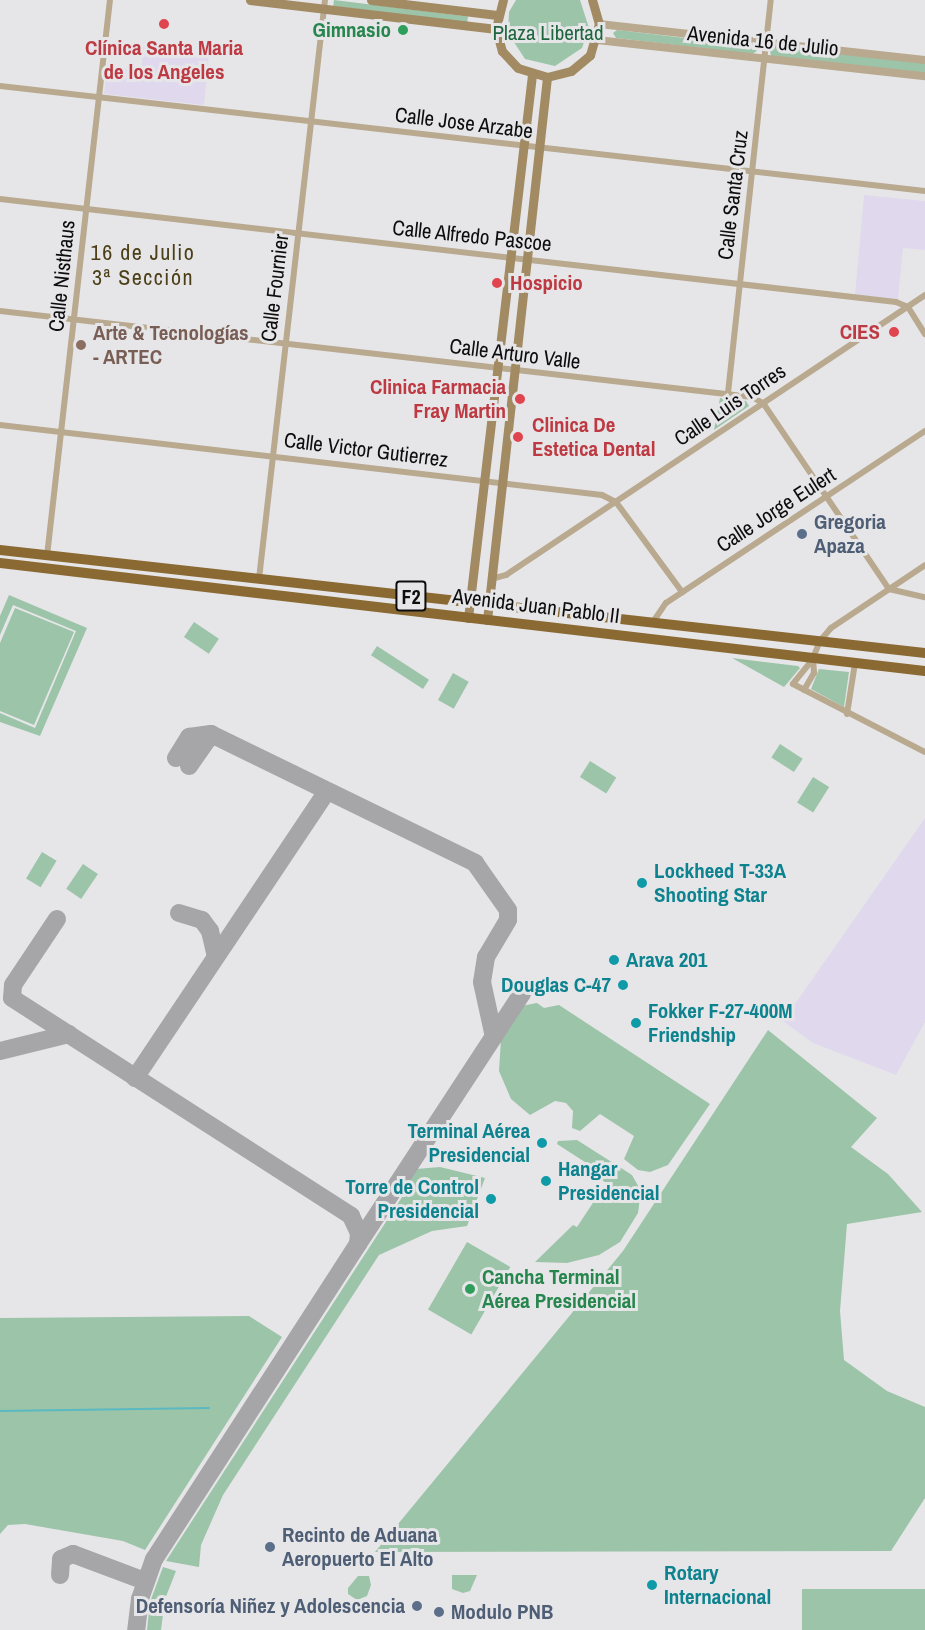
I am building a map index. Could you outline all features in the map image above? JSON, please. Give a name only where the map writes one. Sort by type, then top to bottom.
[{"type":"highway","name":"Avenida Juan Pablo II","points":[[0,550],[925,653]]},
{"type":"highway","name":"Avenida Juan Pablo II","points":[[0,563],[925,671]]},
{"type":"main road","points":[[250,0],[324,4],[496,29]]},
{"type":"main road","points":[[371,0],[497,15]]},
{"type":"main road","points":[[503,0],[497,15],[496,29],[509,60],[532,75],[547,77],[572,71],[582,64],[597,40],[599,24],[592,0]]},
{"type":"main road","points":[[468,618],[532,75]]},
{"type":"main road","points":[[487,620],[547,77]]},
{"type":"street","name":"Calle Nisthaus","points":[[47,556],[110,0]]},
{"type":"street","name":"Calle Santa Cruz","points":[[728,393],[771,0]]},
{"type":"street","name":"Calle Fournier","points":[[260,579],[324,4]]},
{"type":"street","name":"Avenida 16 de Julio","points":[[599,24],[925,60]]},
{"type":"street","name":"Avenida 16 de Julio","points":[[597,40],[925,76]]},
{"type":"street","name":"Calle Jose Arzabe","points":[[0,86],[539,149],[925,191]]},
{"type":"street","name":"Calle Alfredo Pascoe","points":[[0,199],[896,302],[908,307]]},
{"type":"street","name":"Calle Luis Torres","points":[[491,579],[506,575],[925,295]]},
{"type":"street","points":[[908,307],[925,334]]},
{"type":"street","name":"Calle Arturo Valle","points":[[0,311],[286,343],[514,372],[728,393],[752,397],[763,403]]},
{"type":"street","points":[[763,403],[889,589],[925,597]]},
{"type":"street","name":"Calle Victor Gutierrez","points":[[0,425],[592,493],[616,502]]},
{"type":"street","name":"Calle Jorge Eulert","points":[[653,622],[660,608],[682,592],[925,431]]},
{"type":"street","points":[[616,502],[682,592]]},
{"type":"street","points":[[925,565],[831,628],[820,641],[813,659],[793,684],[847,714],[925,752]]},
{"type":"street","points":[[804,690],[814,672],[813,659]]},
{"type":"street","points":[[847,714],[855,663]]},
{"type":"shaded area","points":[[143,47],[209,56],[204,105],[104,94],[107,66],[141,71]]},
{"type":"shaded area","points":[[864,195],[925,201],[925,250],[903,248],[898,299],[855,295]]},
{"type":"shaded area","points":[[925,818],[925,1022],[896,1075],[813,1043],[783,1021]]},
{"type":"green space","points":[[334,0],[468,16],[467,22],[333,6]]},
{"type":"green space","name":"Plaza Libertad","points":[[516,0],[580,0],[589,28],[582,48],[555,66],[525,59],[508,33],[509,12]]},
{"type":"green space","points":[[617,30],[754,46],[757,51],[752,54],[616,38],[613,33]]},
{"type":"green space","points":[[774,46],[925,63],[925,74],[771,56],[770,51]]},
{"type":"green space","points":[[720,398],[746,401],[749,406],[714,430]]},
{"type":"green space","points":[[9,595],[87,628],[40,736],[0,722],[0,713],[35,728],[76,631],[13,605],[0,635],[0,616]]},
{"type":"green space","points":[[15,608],[74,632],[34,725],[0,711],[0,643]]},
{"type":"green space","points":[[194,622],[219,639],[209,654],[184,637]]},
{"type":"green space","points":[[377,646],[429,680],[423,689],[371,655]]},
{"type":"green space","points":[[732,658],[798,666],[800,668],[784,687]]},
{"type":"green space","points":[[819,669],[849,672],[844,707],[811,689]]},
{"type":"green space","points":[[453,673],[469,682],[454,709],[438,700]]},
{"type":"green space","points":[[780,744],[803,759],[794,772],[771,757]]},
{"type":"green space","points":[[590,761],[616,777],[606,794],[580,777]]},
{"type":"green space","points":[[813,777],[829,787],[813,813],[797,802]]},
{"type":"green space","points":[[42,852],[57,861],[41,887],[26,879]]},
{"type":"green space","points":[[83,864],[98,874],[81,899],[66,889]]},
{"type":"green space","points":[[537,1003],[544,1008],[559,1005],[710,1104],[668,1165],[650,1172],[638,1170],[624,1159],[634,1136],[600,1114],[580,1131],[572,1128],[573,1111],[566,1103],[555,1101],[530,1115],[511,1099],[499,1071],[501,1039],[521,1006]]},
{"type":"green space","points":[[768,1030],[877,1118],[851,1147],[888,1174],[922,1212],[847,1224],[840,1311],[844,1360],[887,1391],[925,1407],[925,1498],[891,1551],[375,1552],[623,1251]]},
{"type":"green space","points":[[577,1140],[632,1175],[641,1191],[638,1213],[620,1242],[599,1255],[567,1263],[535,1262],[573,1225],[577,1227],[606,1183],[602,1180],[605,1175],[557,1144],[558,1141]]},
{"type":"green space","points":[[440,1167],[485,1178],[467,1226],[432,1231],[379,1255],[223,1495],[201,1545],[199,1567],[166,1561],[404,1194],[400,1192],[416,1169]]},
{"type":"green space","name":"Cancha Terminal Aérea Presidencial","points":[[467,1242],[510,1267],[471,1335],[428,1310]]},
{"type":"green space","points":[[249,1316],[282,1337],[145,1550],[123,1541],[25,1524],[8,1525],[0,1534],[0,1318]]},
{"type":"green space","points":[[163,1567],[176,1571],[165,1599],[161,1630],[147,1630],[150,1602]]},
{"type":"green space","points":[[452,1575],[477,1575],[470,1591],[463,1593],[452,1589]]},
{"type":"green space","points":[[358,1576],[369,1576],[371,1585],[367,1596],[357,1600],[348,1594],[348,1588]]},
{"type":"green space","points":[[802,1589],[925,1589],[925,1630],[802,1630]]},
{"type":"waterway","points":[[0,1411],[209,1408]]},
{"type":"taxiway","points":[[176,758],[189,737],[211,734],[475,863],[508,910],[508,920],[486,957],[482,982],[494,1037]]},
{"type":"taxiway","points":[[189,766],[211,734]]},
{"type":"taxiway","points":[[135,1078],[327,791]]},
{"type":"taxiway","points":[[179,913],[202,920],[210,931],[216,956]]},
{"type":"taxiway","points":[[57,919],[13,985],[12,998],[351,1216],[359,1233],[358,1244],[154,1559],[140,1599],[136,1630]]},
{"type":"taxiway","points":[[358,1244],[522,993]]},
{"type":"taxiway","points":[[0,1051],[69,1034]]},
{"type":"taxiway","points":[[60,1575],[61,1559],[73,1554],[145,1581]]},
{"type":"place","name":"Clínica Santa Maria de los Angeles","points":[[164,24]]},
{"type":"place","name":"Gimnasio","points":[[403,30]]},
{"type":"place","name":"Hospicio","points":[[497,283]]},
{"type":"place","name":"CIES","points":[[894,332]]},
{"type":"place","name":"Arte & Tecnologías - ARTEC","points":[[81,345]]},
{"type":"place","name":"Clinica Farmacia Fray Martin","points":[[520,399]]},
{"type":"place","name":"Clinica De Estetica Dental","points":[[518,437]]},
{"type":"place","name":"Gregoria Apaza","points":[[802,534]]},
{"type":"place","name":"Lockheed T-33A Shooting Star","points":[[642,883]]},
{"type":"place","name":"Arava 201","points":[[614,960]]},
{"type":"place","name":"Douglas C-47","points":[[623,985]]},
{"type":"place","name":"Fokker F-27-400M Friendship","points":[[636,1023]]},
{"type":"place","name":"Terminal Aérea Presidencial","points":[[542,1143]]},
{"type":"place","name":"Hangar Presidencial","points":[[546,1181]]},
{"type":"place","name":"Torre de Control Presidencial","points":[[491,1199]]},
{"type":"place","name":"Cancha Terminal Aérea Presidencial","points":[[470,1289]]},
{"type":"place","name":"Recinto de Aduana Aeropuerto El Alto","points":[[270,1547]]},
{"type":"place","name":"Rotary Internacional","points":[[652,1585]]},
{"type":"place","name":"Defensoría Niñez y Adolescencia","points":[[417,1606]]},
{"type":"place","name":"Modulo PNB","points":[[439,1612]]},
{"type":"district","name":"16 de Julio 3ª Sección","points":[[143,264]]}]
